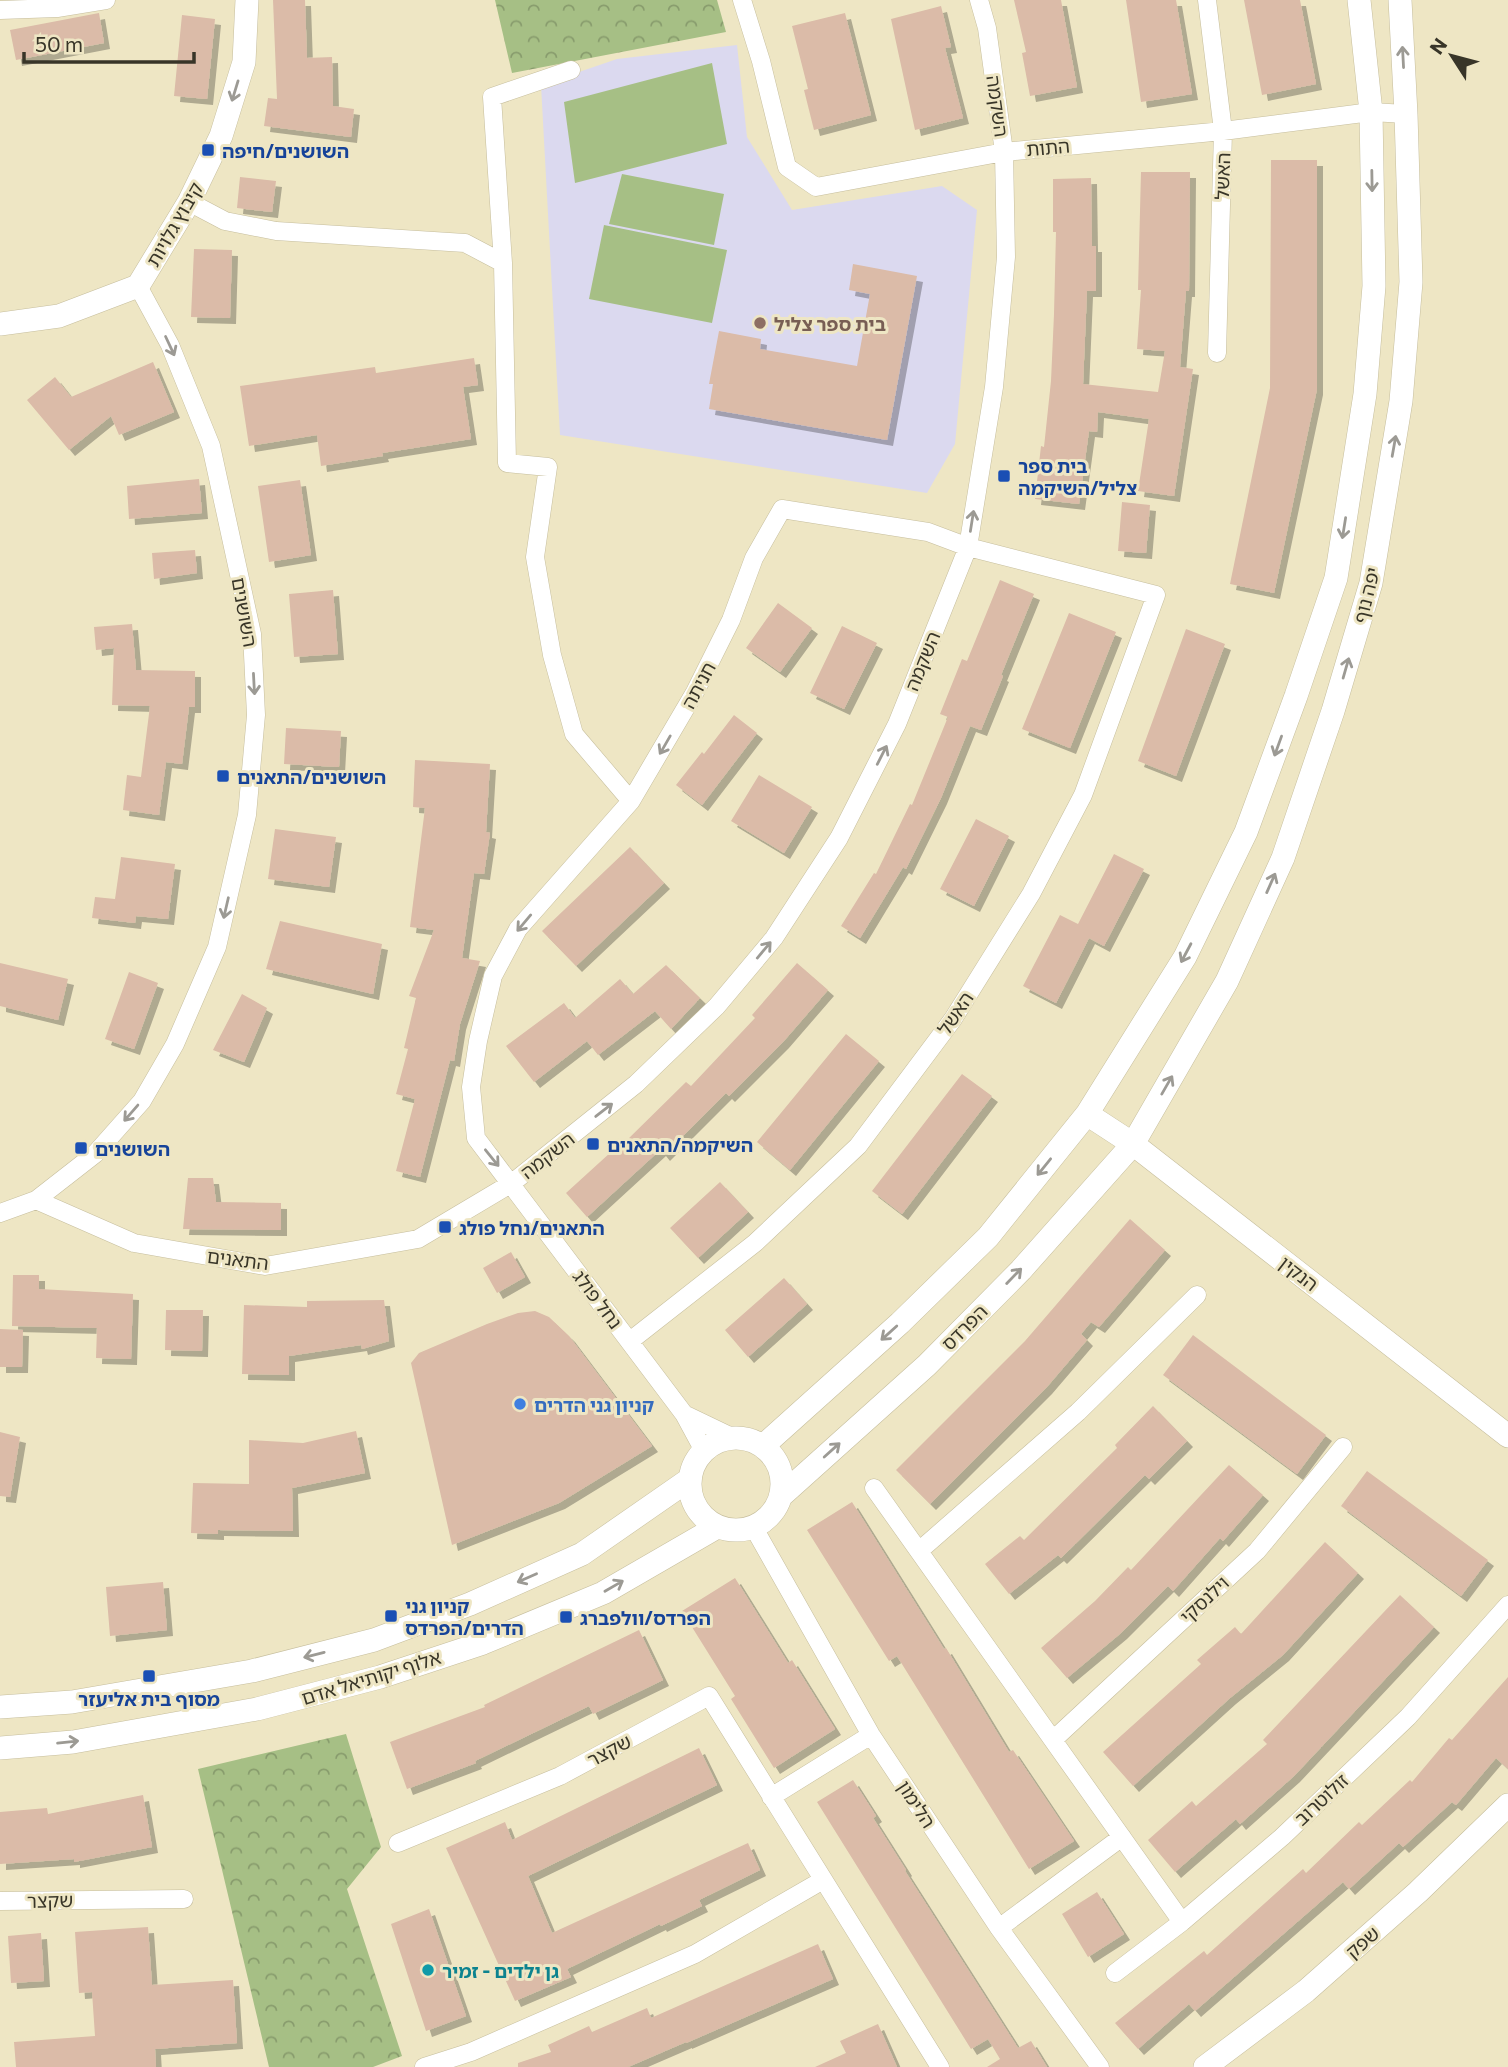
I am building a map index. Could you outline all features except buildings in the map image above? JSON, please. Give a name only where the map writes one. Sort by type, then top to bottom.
[{"type":"street","points":[[0,10],[57,8],[106,0]]},
{"type":"street","name":"קיבוץ גלויות","points":[[138,286],[189,202],[220,136],[244,62],[247,0]]},
{"type":"street","name":"התות","points":[[742,0],[761,61],[787,167],[816,187],[1004,152],[1223,131],[1371,112],[1406,114]]},
{"type":"street","name":"השקמה","points":[[512,1183],[636,1084],[717,1006],[776,935],[839,838],[897,724],[968,548],[994,387],[1006,257],[1004,152],[987,28],[979,0]]},
{"type":"street","name":"האשל","points":[[1207,0],[1223,131],[1217,353]]},
{"type":"street","name":"יפה נוף","points":[[1087,1114],[1185,957],[1246,832],[1336,578],[1365,394],[1374,286],[1371,112],[1359,0]]},
{"type":"street","name":"יפה נוף","points":[[1132,1144],[1227,981],[1283,858],[1333,711],[1371,583],[1401,401],[1412,282],[1400,0]]},
{"type":"street","points":[[571,70],[492,97],[503,263],[507,463],[548,467],[535,557],[552,655],[574,734],[631,802]]},
{"type":"street","points":[[189,202],[225,221],[276,231],[465,243],[503,263]]},
{"type":"street","points":[[0,324],[60,316],[138,286]]},
{"type":"street","name":"השושנים","points":[[36,1200],[96,1154],[142,1101],[175,1044],[217,947],[247,815],[256,715],[251,634],[211,446],[170,345],[138,286]]},
{"type":"street","name":"חניתה","points":[[512,1183],[476,1138],[471,1087],[493,976],[518,929],[631,802],[695,692],[731,620],[754,558],[782,509],[928,533],[968,548],[1156,595]]},
{"type":"street","name":"האשל","points":[[630,1341],[755,1243],[858,1146],[953,1018],[1031,894],[1083,795],[1156,595]]},
{"type":"street","points":[[763,1446],[900,1323],[988,1237],[1087,1114]]},
{"type":"street","name":"הנקין","points":[[1087,1114],[1132,1144],[1508,1436]]},
{"type":"street","name":"הפרדס","points":[[781,1496],[927,1365],[1021,1269],[1132,1144]]},
{"type":"street","name":"התאנים","points":[[36,1200],[134,1243],[265,1266],[418,1239],[512,1183]]},
{"type":"street","name":"נחל פולג","points":[[512,1183],[684,1414],[704,1451]]},
{"type":"street","points":[[0,1213],[36,1200]]},
{"type":"street","points":[[919,1551],[1078,1412],[1198,1295]]},
{"type":"street","name":"נחל פולג","points":[[684,1414],[734,1438]]},
{"type":"street","points":[[734,1438],[748,1439],[763,1446],[773,1456],[780,1470],[781,1496],[768,1518],[754,1528],[733,1531],[717,1527],[701,1516],[692,1502],[690,1479],[695,1462],[704,1451],[718,1441],[734,1438]]},
{"type":"street","name":"וילנסקי","points":[[1053,1740],[1257,1551],[1343,1447]]},
{"type":"street","name":"אלוף יקותיאל אדם","points":[[0,1707],[72,1702],[252,1671],[374,1640],[470,1604],[582,1554],[690,1479]]},
{"type":"street","points":[[874,1488],[1182,1922]]},
{"type":"street","name":"אלוף יקותיאל אדם","points":[[0,1748],[73,1742],[257,1709],[380,1677],[483,1643],[603,1593],[717,1527]]},
{"type":"street","name":"הלימון","points":[[754,1528],[871,1734],[999,1928],[1100,2067]]},
{"type":"street","name":"זולוטרוב","points":[[1115,1973],[1182,1922],[1282,1836],[1408,1717],[1508,1605]]},
{"type":"street","name":"שקצר","points":[[398,1843],[561,1776],[709,1696],[940,2067]]},
{"type":"street","points":[[771,1797],[871,1734]]},
{"type":"street","name":"שפק","points":[[1205,2067],[1306,1992],[1418,1892],[1508,1805]]},
{"type":"street","points":[[999,1928],[1122,1837]]},
{"type":"street","points":[[424,2067],[471,2052],[695,1954],[823,1880]]},
{"type":"street","name":"שקצר","points":[[0,1901],[184,1899]]},
{"type":"shaded area","name":"בית ספר צליל","points":[[737,45],[747,137],[792,210],[942,186],[977,210],[955,444],[927,493],[560,435],[541,85],[617,59]]},
{"type":"green space","points":[[495,0],[717,0],[726,32],[512,73]]},
{"type":"green space","points":[[712,63],[727,144],[575,183],[564,102]]},
{"type":"green space","points":[[622,174],[724,194],[714,245],[609,224]]},
{"type":"green space","points":[[604,225],[727,250],[712,323],[589,299]]},
{"type":"green space","points":[[346,1734],[381,1847],[347,1889],[402,2056],[373,2067],[269,2067],[198,1769]]},
{"type":"place","name":"השושנים/חיפה","points":[[208,150]]},
{"type":"place","name":"בית ספר צליל","points":[[760,323]]},
{"type":"place","name":"בית ספר צליל/השיקמה","points":[[1004,476]]},
{"type":"place","name":"השושנים/התאנים","points":[[223,776]]},
{"type":"place","name":"השיקמה/התאנים","points":[[593,1144]]},
{"type":"place","name":"השושנים","points":[[81,1148]]},
{"type":"place","name":"התאנים/נחל פולג","points":[[445,1227]]},
{"type":"place","name":"קניון גני הדרים","points":[[520,1404]]},
{"type":"place","name":"קניון גני הדרים/הפרדס","points":[[391,1616]]},
{"type":"place","name":"הפרדס/וולפברג","points":[[566,1617]]},
{"type":"place","name":"מסוף בית אליעזר","points":[[149,1676]]},
{"type":"place","name":"גן ילדים - זמיר","points":[[428,1970]]}]
